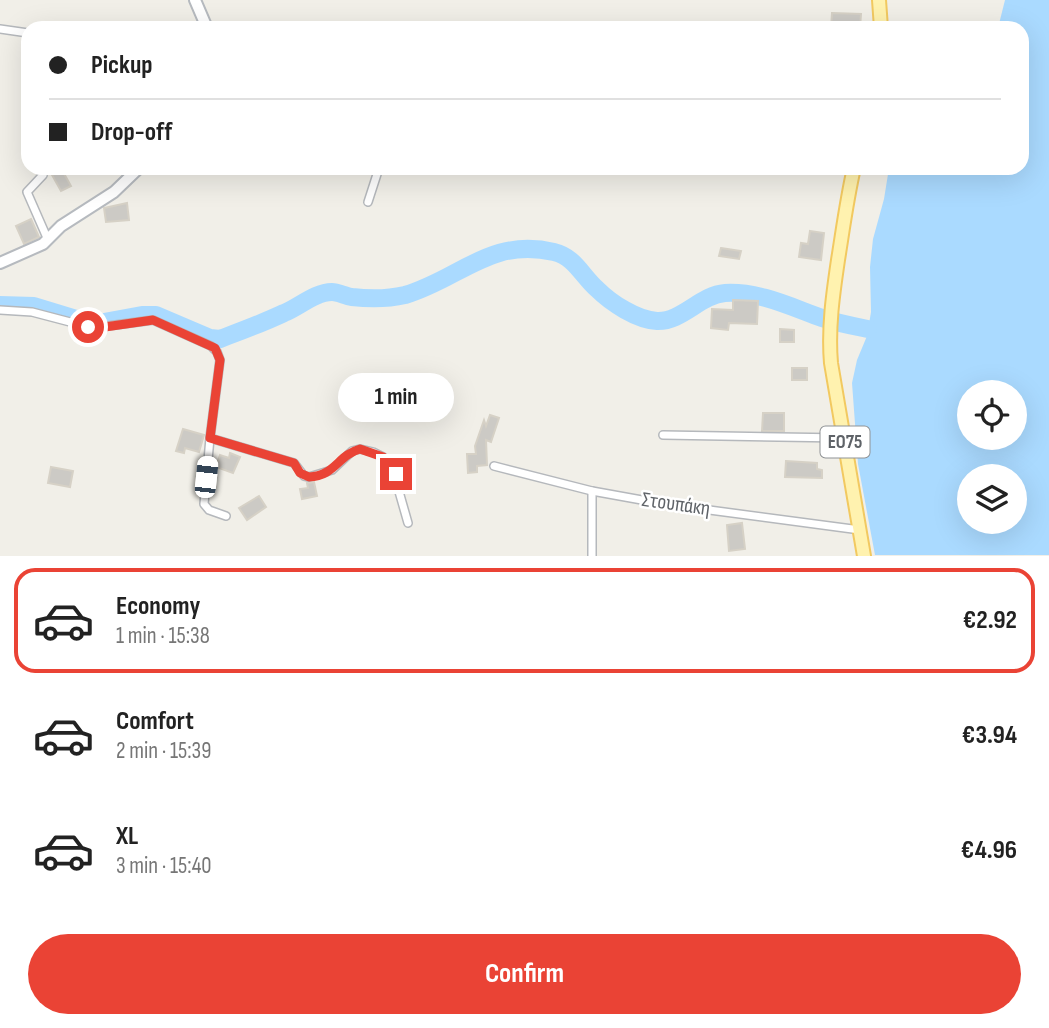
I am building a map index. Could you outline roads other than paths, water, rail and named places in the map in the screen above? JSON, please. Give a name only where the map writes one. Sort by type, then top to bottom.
[{"type":"main road","points":[[879,0],[880,21]]},
{"type":"main road","name":"ΕΟ75","points":[[852,175],[832,305],[831,363],[864,555]]},
{"type":"street","points":[[195,0],[203,21]]},
{"type":"street","points":[[0,29],[21,32]]},
{"type":"street","points":[[42,175],[27,191],[48,240]]},
{"type":"street","points":[[0,263],[48,240],[67,222],[114,192],[132,175]]},
{"type":"street","points":[[368,202],[377,175]]},
{"type":"street","points":[[0,310],[32,312],[93,328],[153,320],[211,346],[220,360],[204,504],[209,510],[226,516]]},
{"type":"street","points":[[663,435],[844,438]]},
{"type":"street","points":[[210,438],[294,463],[300,473],[309,477],[332,470],[352,451],[360,449],[373,452],[383,457],[392,467],[408,523]]},
{"type":"street","name":"Στουπάκη","points":[[494,466],[592,491],[861,530]]},
{"type":"street","points":[[592,491],[592,555]]},
{"type":"water","points":[[1005,0],[1049,0],[1049,555],[875,555],[858,464],[852,383],[857,360],[867,336],[871,312],[870,267],[873,239],[888,175],[1029,175],[1029,21],[1000,21]]},
{"type":"waterway","points":[[0,305],[34,306],[93,324],[156,315],[210,338],[220,339],[276,317],[319,294],[332,292],[372,298],[405,295],[493,255],[511,250],[531,249],[561,254],[609,300],[649,320],[666,320],[707,298],[738,293],[762,297],[828,320],[868,329]]}]
